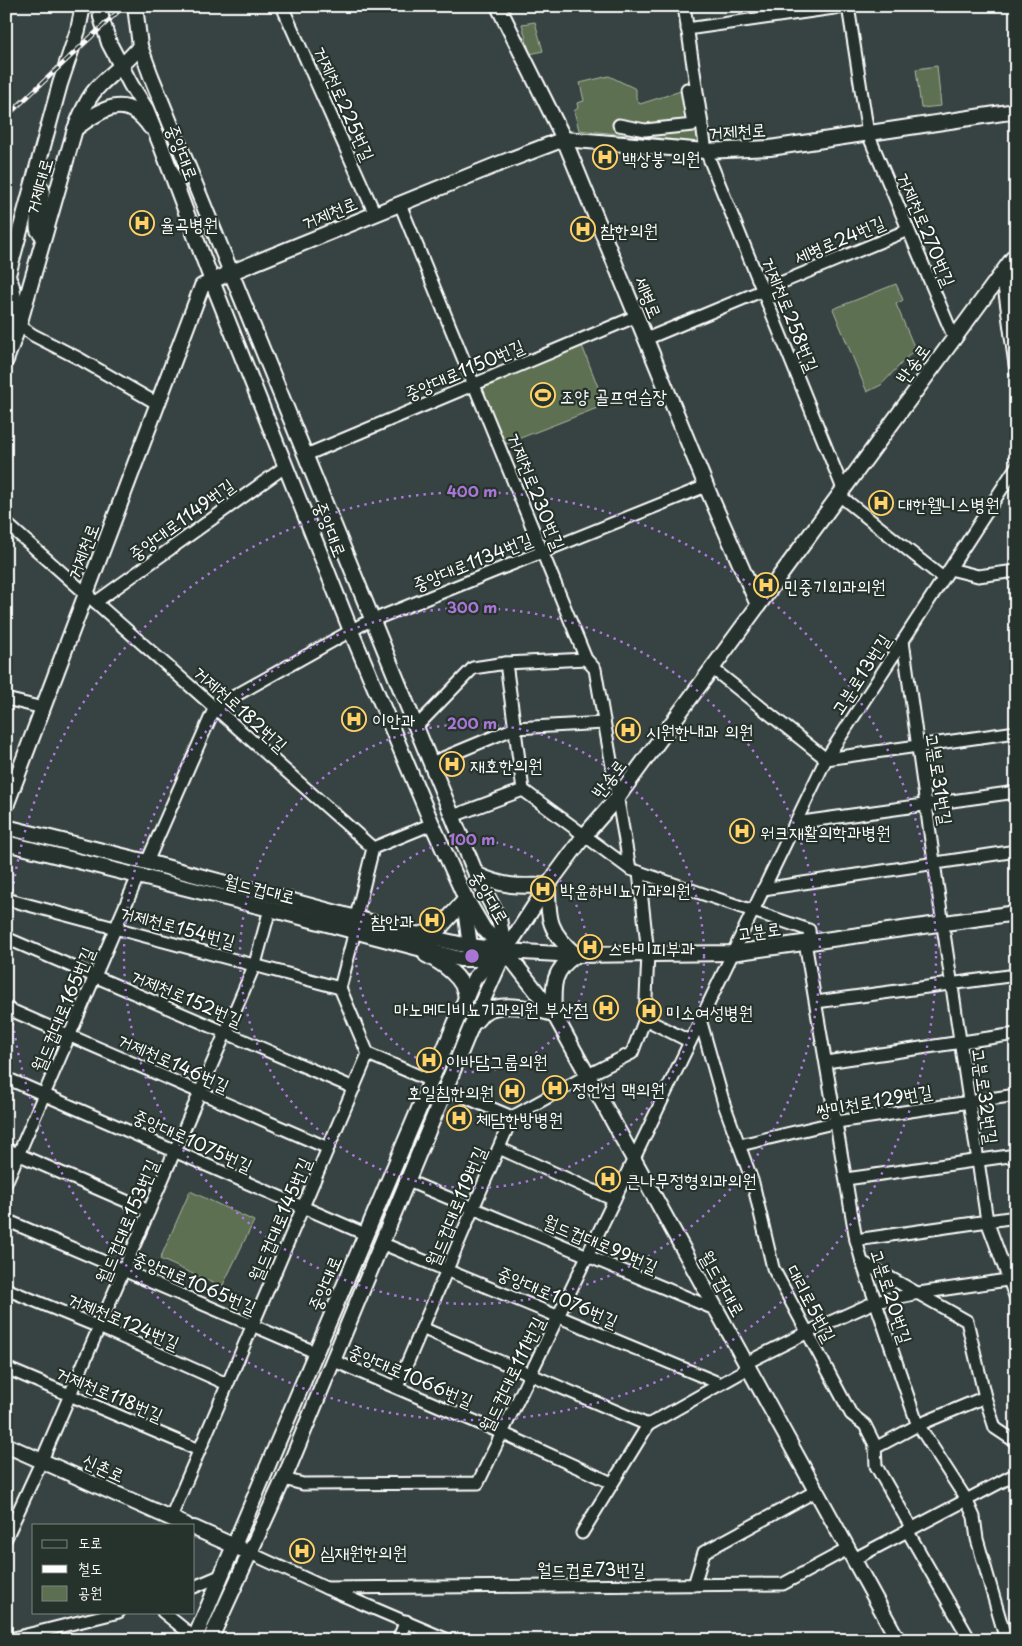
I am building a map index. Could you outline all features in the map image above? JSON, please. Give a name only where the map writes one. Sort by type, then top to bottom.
[{"type":"main road","name":"거제대로","points":[[7,279],[9,262],[34,181],[60,84],[78,30],[83,6]]},
{"type":"main road","points":[[100,6],[100,17],[109,43],[122,66]]},
{"type":"main road","name":"중앙대로","points":[[135,6],[140,46],[306,455],[362,625],[432,824],[464,898],[484,929],[505,951]]},
{"type":"main road","name":"세병로","points":[[498,6],[564,139],[706,486],[758,605]]},
{"type":"main road","name":"거제대로","points":[[6,360],[12,324],[44,236],[75,129],[86,104],[100,85],[130,60],[140,46]]},
{"type":"main road","name":"중앙대로","points":[[122,66],[146,109],[160,143],[212,281],[286,466],[362,625],[416,727],[476,874],[499,919],[505,951],[471,1027],[284,1478],[210,1640]]},
{"type":"main road","points":[[75,129],[106,108],[128,108],[142,118],[160,143]]},
{"type":"main road","name":"거제천로","points":[[6,806],[43,708],[91,598],[158,404],[202,286],[496,164],[564,139],[706,151],[770,148],[1016,111]]},
{"type":"main road","points":[[34,181],[42,189],[37,222],[38,229],[44,236]]},
{"type":"main road","name":"반송로","points":[[505,951],[548,885],[584,836],[617,798],[713,669],[1016,254]]},
{"type":"main road","points":[[7,279],[14,287],[12,324]]},
{"type":"main road","name":"월드컵대로","points":[[6,827],[147,862],[355,924],[408,945],[460,960],[471,952]]},
{"type":"main road","name":"월드컵대로","points":[[6,843],[270,909],[418,935],[471,952],[505,951],[554,1014],[898,1640]]},
{"type":"main road","points":[[471,1027],[484,1012],[500,1007],[519,1006],[554,1014],[553,987],[558,971],[565,962],[576,956],[554,932],[548,913],[548,885],[506,886],[476,874]]},
{"type":"main road","points":[[418,935],[437,931],[464,898]]},
{"type":"main road","points":[[464,898],[474,979]]},
{"type":"main road","name":"고분로","points":[[505,951],[576,956],[732,953],[1016,913]]},
{"type":"main road","points":[[408,945],[445,967],[462,984],[466,998]]},
{"type":"main road","name":"중앙대로","points":[[194,1640],[474,979],[487,965],[505,951]]},
{"type":"main road","name":"신촌로","points":[[6,1445],[184,1524]]},
{"type":"main road","points":[[195,1528],[250,1553]]},
{"type":"street","name":"거제천로225번길","points":[[282,6],[375,214]]},
{"type":"street","name":"거제천로258번길","points":[[684,6],[706,151],[763,290],[841,492]]},
{"type":"street","points":[[687,29],[848,6]]},
{"type":"street","name":"거제천로270번길","points":[[848,6],[868,134],[954,338]]},
{"type":"street","points":[[619,126],[645,130],[693,125],[687,89]]},
{"type":"street","name":"거제천로230번길","points":[[400,204],[586,658],[595,669],[617,798],[635,871],[648,954],[645,1019],[632,1053],[588,1075]]},
{"type":"street","name":"세병로24번길","points":[[646,339],[908,230]]},
{"type":"street","points":[[1002,272],[1016,372]]},
{"type":"street","name":"중앙대로1150번길","points":[[306,455],[637,316]]},
{"type":"street","points":[[12,324],[80,359],[158,404]]},
{"type":"street","name":"중앙대로1149번길","points":[[91,598],[286,466]]},
{"type":"street","name":"고분로13번길","points":[[689,1041],[826,758],[1016,467]]},
{"type":"street","name":"중앙대로1134번길","points":[[215,707],[362,625],[706,486]]},
{"type":"street","points":[[841,492],[946,574],[978,576],[1016,571]]},
{"type":"street","name":"거제천로182번길","points":[[6,523],[373,848]]},
{"type":"street","name":"고분로31번길","points":[[902,641],[943,923]]},
{"type":"street","points":[[416,727],[473,668],[586,658]]},
{"type":"street","points":[[506,664],[523,790],[584,836],[635,871],[809,930],[808,942]]},
{"type":"street","points":[[713,669],[826,758],[1016,732]]},
{"type":"street","points":[[6,699],[43,708]]},
{"type":"street","points":[[147,862],[215,707]]},
{"type":"street","points":[[431,763],[515,728],[604,723]]},
{"type":"street","points":[[453,816],[523,790]]},
{"type":"street","points":[[795,823],[1016,792]]},
{"type":"street","points":[[431,1081],[368,1054],[340,988],[373,848],[432,824]]},
{"type":"street","points":[[763,889],[1016,851]]},
{"type":"street","name":"월드컵대로165번길","points":[[6,1183],[138,876]]},
{"type":"street","name":"거제천로154번길","points":[[6,899],[340,988]]},
{"type":"street","name":"월드컵대로153번길","points":[[6,1538],[42,1460],[255,964],[270,909]]},
{"type":"street","name":"고분로32번길","points":[[943,923],[987,1221],[1012,1280],[1016,1299]]},
{"type":"street","name":"거제천로152번길","points":[[6,938],[354,1088]]},
{"type":"street","name":"고분로20번길","points":[[808,942],[816,1002],[856,1240],[862,1262],[918,1425],[966,1499],[974,1517],[977,1539],[1006,1640]]},
{"type":"street","points":[[816,1002],[1016,975]]},
{"type":"street","name":"거제천로146번길","points":[[6,1008],[328,1148]]},
{"type":"street","points":[[645,1019],[689,1041]]},
{"type":"street","name":"대리로5번길","points":[[700,1019],[724,1104],[753,1183],[772,1268],[808,1332],[850,1414],[865,1424],[875,1448],[876,1466],[970,1640]]},
{"type":"street","points":[[826,1062],[1016,1034]]},
{"type":"street","name":"월드컵대로111번길","points":[[284,1478],[303,1484],[478,1483],[689,1041]]},
{"type":"street","name":"월드컵대로145번길","points":[[171,1517],[368,1054]]},
{"type":"street","points":[[446,1089],[512,1117],[588,1075]]},
{"type":"street","name":"중앙대로1075번길","points":[[6,1078],[366,1234]]},
{"type":"street","name":"쌍미천로129번길","points":[[740,1146],[837,1122],[1016,1095]]},
{"type":"street","name":"월드컵대로119번길","points":[[397,1387],[512,1117]]},
{"type":"street","points":[[499,1148],[614,1200]]},
{"type":"street","points":[[6,1149],[149,1211]]},
{"type":"street","points":[[846,1179],[1016,1155]]},
{"type":"street","name":"월드컵대로99번길","points":[[408,1181],[716,1310]]},
{"type":"street","points":[[856,1240],[1016,1217]]},
{"type":"street","name":"중앙대로1065번길","points":[[6,1220],[315,1352]]},
{"type":"street","name":"중앙대로1076번길","points":[[381,1242],[721,1384]]},
{"type":"street","points":[[862,1262],[967,1321],[985,1396],[995,1428],[1016,1442]]},
{"type":"street","points":[[582,1533],[648,1425],[721,1384],[747,1365],[808,1332],[875,1302],[1012,1280]]},
{"type":"street","name":"거제천로124번길","points":[[6,1289],[99,1327],[227,1384]]},
{"type":"street","points":[[422,1328],[648,1425]]},
{"type":"street","name":"중앙대로1066번길","points":[[332,1360],[502,1433],[612,1483]]},
{"type":"street","name":"거제천로118번길","points":[[6,1368],[199,1450]]},
{"type":"street","points":[[875,1448],[918,1425],[985,1396]]},
{"type":"street","name":"월드컵로73번길","points":[[326,1588],[783,1584],[909,1529],[1016,1474]]},
{"type":"street","points":[[694,1584],[704,1552],[816,1491]]},
{"type":"street","points":[[250,1553],[448,1640]]},
{"type":"street","points":[[195,1588],[220,1576]]},
{"type":"street","points":[[6,1640],[111,1614]]},
{"type":"street","points":[[165,1614],[194,1640]]},
{"type":"street","points":[[398,1640],[406,1621]]},
{"type":"green space","points":[[535,22],[543,51],[530,54],[522,24]]},
{"type":"green space","points":[[937,66],[941,106],[921,108],[916,69]]},
{"type":"green space","points":[[609,76],[636,89],[636,98],[640,104],[687,89],[692,90],[699,139],[697,142],[579,130],[574,111],[578,108],[577,103],[584,101],[580,83]]},
{"type":"green space","points":[[896,284],[903,300],[896,304],[915,349],[881,385],[867,392],[833,309]]},
{"type":"green space","name":"조양 골프연습장","points":[[581,343],[605,405],[505,444],[480,385]]},
{"type":"green space","points":[[190,1191],[254,1221],[222,1287],[160,1259]]},
{"type":"railway","points":[[6,117],[124,6]]},
{"type":"place","name":"백상붕 의원","points":[[605,157]]},
{"type":"place","name":"율곡병원","points":[[142,223]]},
{"type":"place","name":"참한의원","points":[[583,229]]},
{"type":"place","name":"조양 골프연습장","points":[[543,395]]},
{"type":"place","name":"대한웰니스병원","points":[[881,503]]},
{"type":"place","name":"민중기외과의원","points":[[766,585]]},
{"type":"place","name":"이안과","points":[[354,719]]},
{"type":"place","name":"시원한내과 의원","points":[[628,730]]},
{"type":"place","name":"재호한의원","points":[[452,764]]},
{"type":"place","name":"워크재활의학과병원","points":[[742,831]]},
{"type":"place","name":"박윤하비뇨기과의원","points":[[543,889]]},
{"type":"place","name":"참안과","points":[[432,920]]},
{"type":"place","name":"스타미피부과","points":[[590,947]]},
{"type":"place","name":"마노메디비뇨기과의원 부산점","points":[[606,1008]]},
{"type":"place","name":"미소여성병원","points":[[649,1011]]},
{"type":"place","name":"이바담그룹의원","points":[[429,1060]]},
{"type":"place","name":"정언섭 맥의원","points":[[555,1088]]},
{"type":"place","name":"호일침한의원","points":[[512,1091]]},
{"type":"place","name":"체담한방병원","points":[[459,1118]]},
{"type":"place","name":"큰나무정형외과의원","points":[[608,1179]]},
{"type":"place","name":"심재원한의원","points":[[302,1551]]}]
